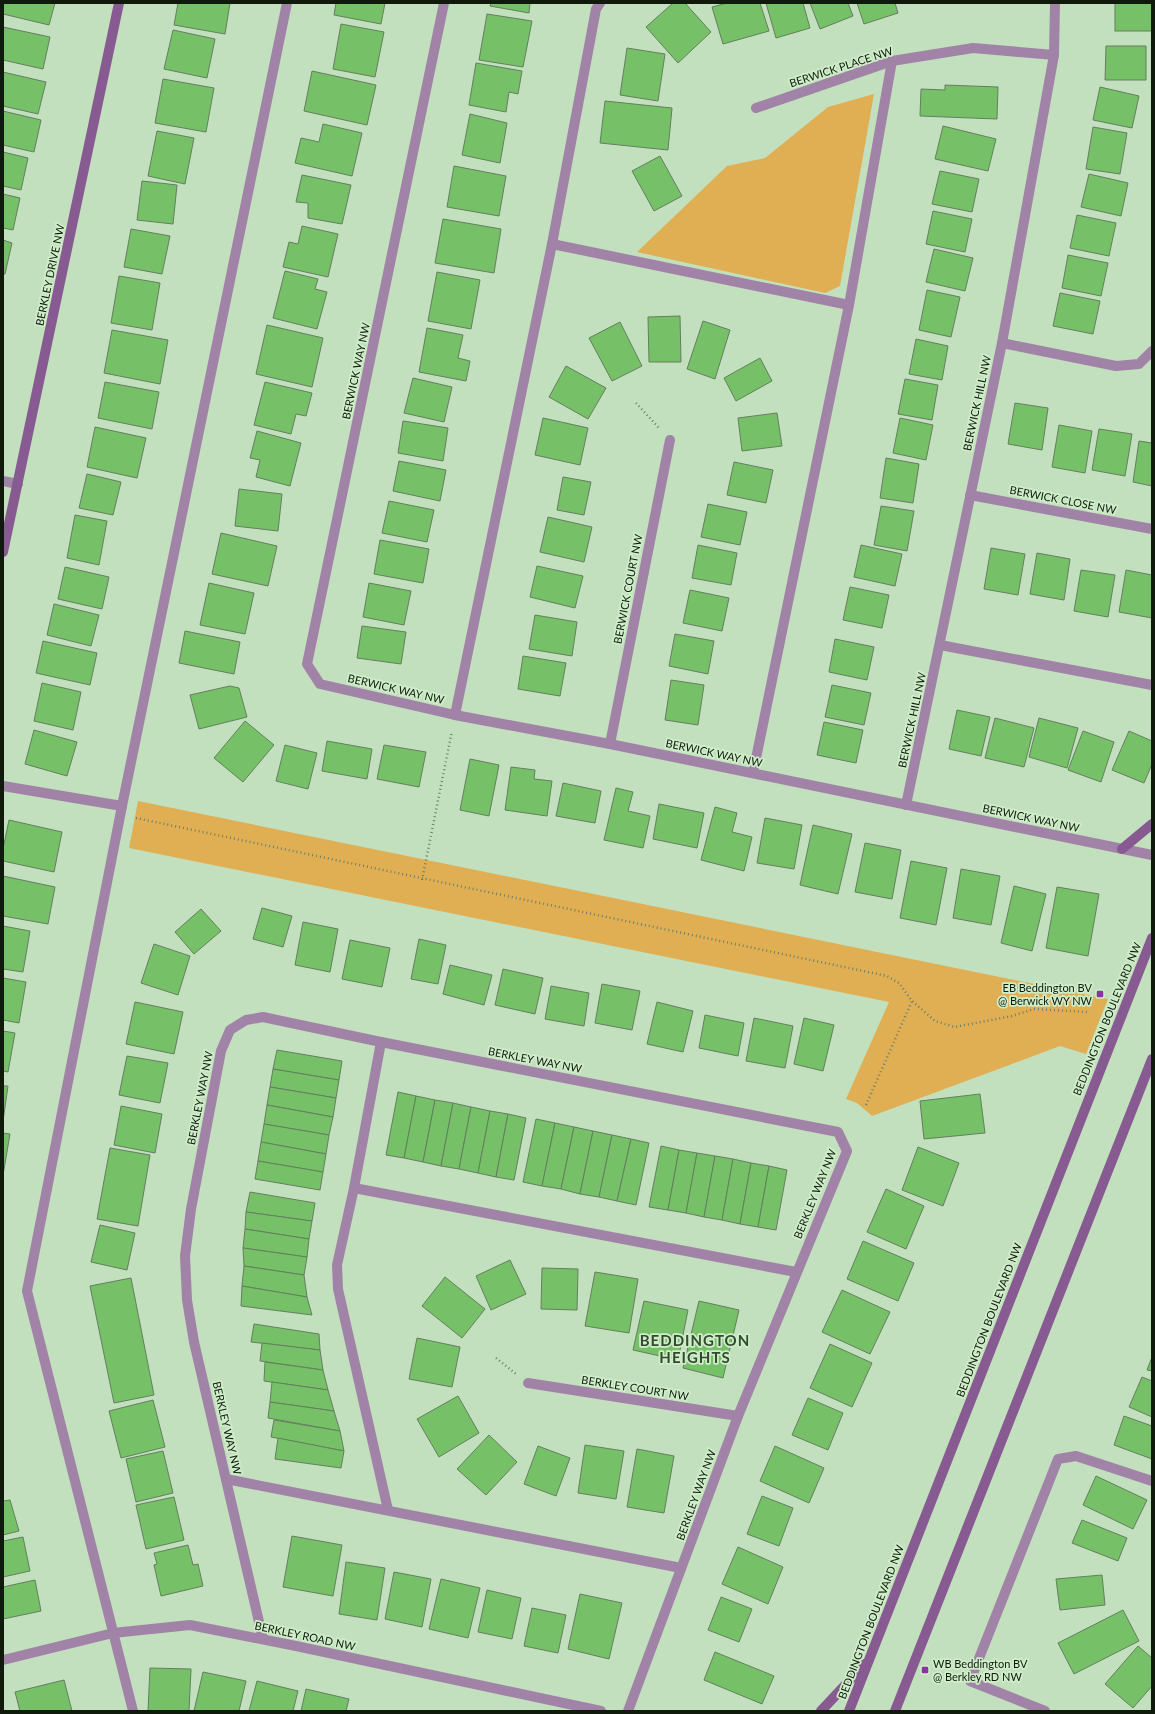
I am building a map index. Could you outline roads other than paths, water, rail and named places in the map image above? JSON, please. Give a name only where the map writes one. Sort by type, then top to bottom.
[{"type":"main road","name":"BERKLEY DRIVE NW","points":[[3,552],[119,3]]},
{"type":"main road","points":[[1122,849],[1152,824]]},
{"type":"main road","name":"BEDDINGTON BOULEVARD NW","points":[[849,1711],[1152,938]]},
{"type":"main road","points":[[895,1711],[1152,1059]]},
{"type":"main road","points":[[821,1711],[870,1659]]},
{"type":"street","points":[[133,1711],[27,1291],[121,810],[287,3]]},
{"type":"street","name":"BERWICK WAY NW","points":[[444,3],[307,664],[320,684],[455,715],[610,744],[1152,855]]},
{"type":"street","points":[[455,715],[552,244],[596,9],[600,3]]},
{"type":"street","name":"BERWICK HILL NW","points":[[906,805],[1002,343],[1054,55],[1055,3]]},
{"type":"street","name":"BERWICK PLACE NW","points":[[756,108],[892,61],[973,48],[1054,55]]},
{"type":"street","points":[[753,773],[849,305],[892,61]]},
{"type":"street","points":[[552,244],[849,305]]},
{"type":"street","points":[[1002,343],[1116,366],[1139,364],[1152,351]]},
{"type":"street","name":"BERWICK COURT NW","points":[[610,744],[670,440]]},
{"type":"street","points":[[3,481],[18,484]]},
{"type":"street","name":"BERWICK CLOSE NW","points":[[970,495],[1152,529]]},
{"type":"street","points":[[940,645],[1152,685]]},
{"type":"street","points":[[3,786],[121,810]]},
{"type":"street","name":"BERKLEY WAY NW","points":[[263,1639],[194,1342],[187,1300],[185,1256],[191,1209],[221,1051],[230,1030],[246,1020],[263,1017],[838,1132],[847,1151],[738,1416],[628,1711]]},
{"type":"street","points":[[382,1042],[354,1188],[337,1265],[338,1289],[388,1510]]},
{"type":"street","points":[[354,1188],[796,1272]]},
{"type":"street","name":"BERKLEY COURT NW","points":[[528,1383],[738,1416]]},
{"type":"street","points":[[1045,1711],[970,1681],[1058,1459],[1076,1456],[1152,1481]]},
{"type":"street","points":[[226,1479],[681,1568]]},
{"type":"street","name":"BERKLEY ROAD NW","points":[[3,1660],[113,1633],[190,1625],[263,1639],[601,1711]]},
{"type":"place","name":"EB Beddington BV @ Berwick WY NW","points":[[1100,994]]},
{"type":"place","name":"WB Beddington BV @ Berkley RD NW","points":[[925,1670]]},
{"type":"district","name":"BEDDINGTON HEIGHTS","points":[[695,1350]]}]
